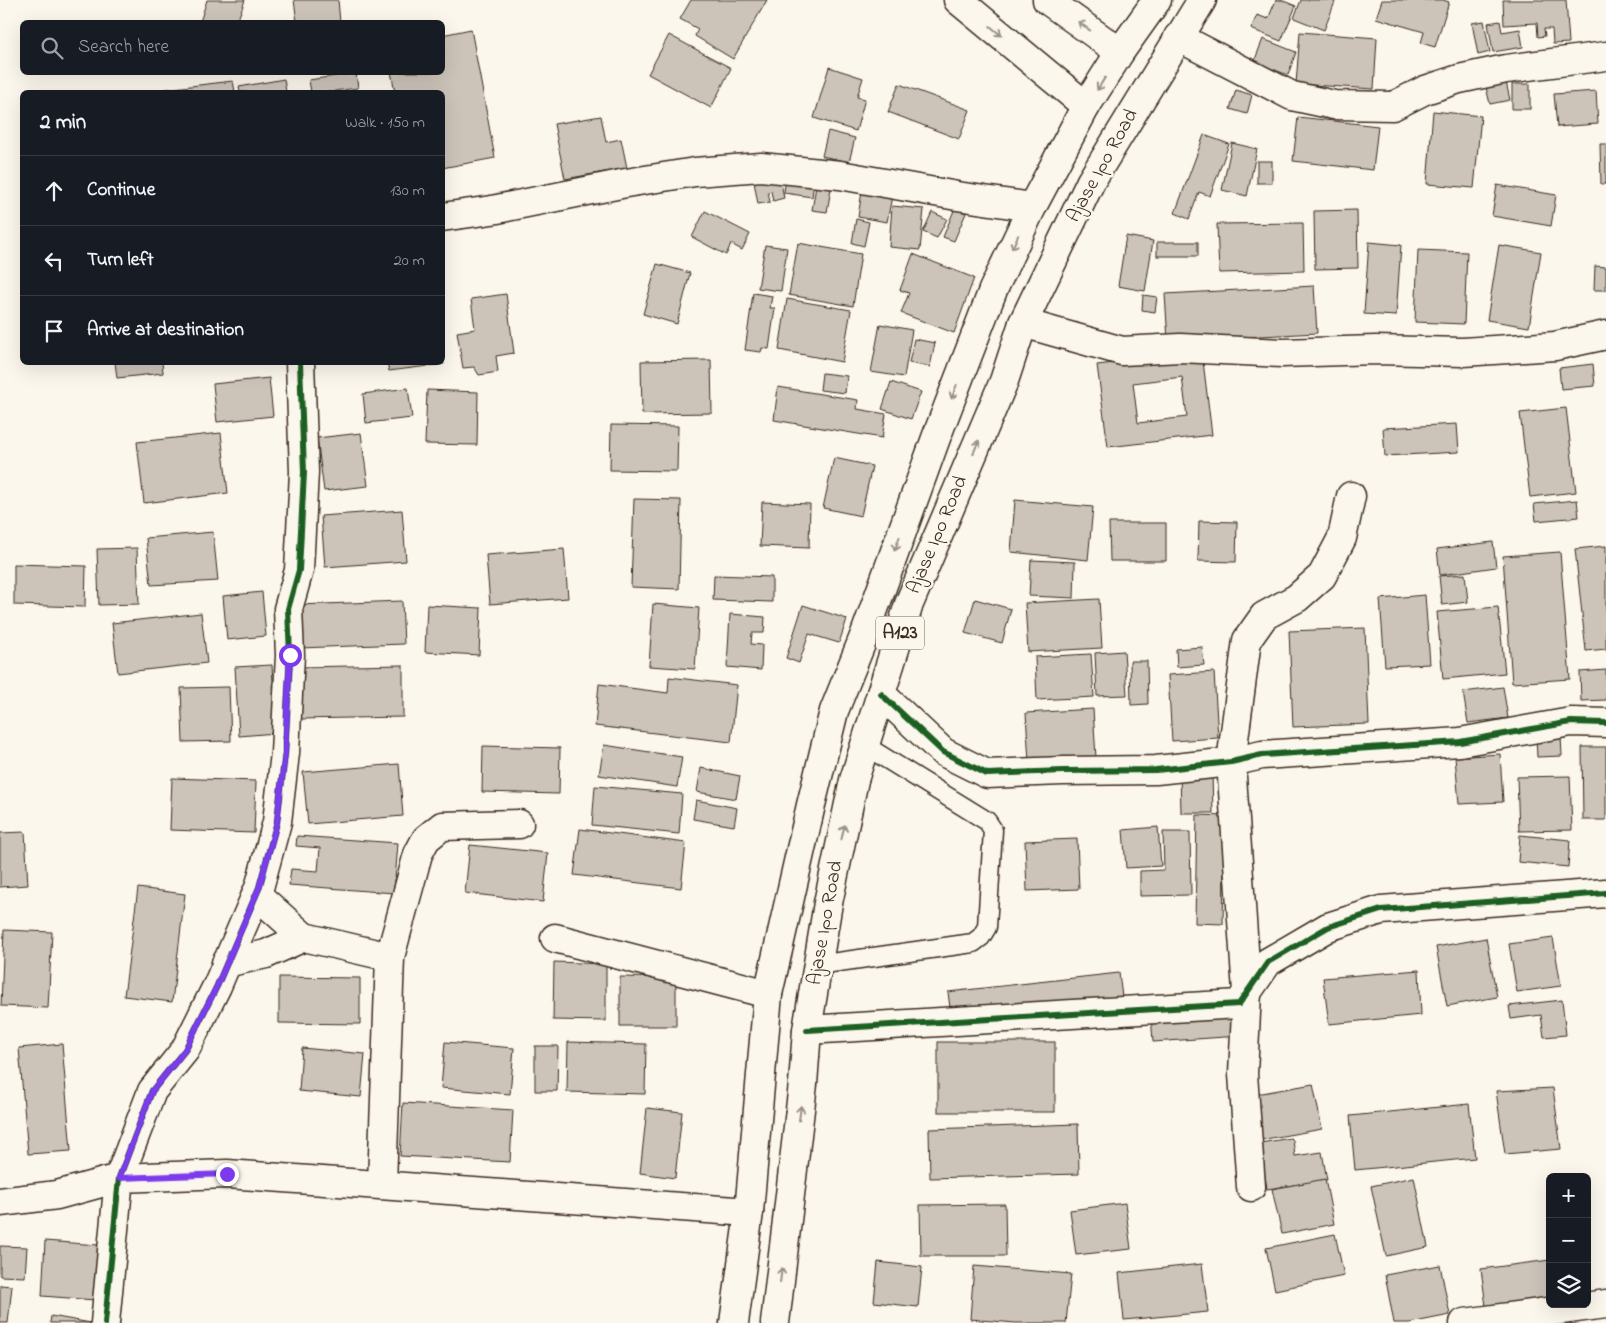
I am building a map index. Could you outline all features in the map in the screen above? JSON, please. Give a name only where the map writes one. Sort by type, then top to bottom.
[{"type":"main road","points":[[958,0],[1086,106]]},
{"type":"main road","points":[[1047,0],[1120,52]]},
{"type":"main road","name":"Ajase Ipo Road","points":[[734,1323],[749,1212],[768,994],[810,805],[834,711],[865,634],[932,448],[993,290],[1032,207],[1086,106],[1120,52],[1158,0]]},
{"type":"main road","name":"Ajase Ipo Road","points":[[775,1323],[803,1084],[807,1030],[828,902],[854,780],[909,604],[1004,381],[1023,323],[1091,181],[1202,0]]},
{"type":"main road","points":[[1178,37],[1292,96],[1334,105],[1394,106],[1425,90],[1459,79],[1506,69],[1606,56]]},
{"type":"main road","points":[[445,217],[492,210],[656,178],[695,172],[761,167],[840,175],[1032,207]]},
{"type":"main road","points":[[1023,323],[1122,351],[1180,348],[1282,353],[1375,350],[1463,352],[1555,346],[1606,335]]},
{"type":"main road","points":[[105,1323],[119,1178],[152,1091],[185,1050],[217,986],[256,894],[277,822],[285,753],[290,655],[288,609],[299,570],[303,482],[300,365]]},
{"type":"main road","points":[[1251,1187],[1243,1074],[1247,992],[1231,762],[1247,640],[1264,616],[1297,598],[1322,576],[1342,538],[1351,496]]},
{"type":"main road","points":[[881,694],[943,752],[987,774],[1156,770],[1231,762],[1262,755],[1460,742],[1571,722],[1606,723]]},
{"type":"main road","points":[[382,1184],[390,957],[418,854],[426,839],[442,826],[519,824]]},
{"type":"main road","points":[[807,1030],[1239,1004],[1268,962],[1328,927],[1381,910],[1606,893]]},
{"type":"main road","points":[[256,894],[304,937],[390,957]]},
{"type":"main road","points":[[226,963],[266,954],[304,937]]},
{"type":"main road","points":[[555,938],[768,994]]},
{"type":"main road","points":[[0,1202],[57,1195],[119,1178],[227,1174],[749,1212]]},
{"type":"main road","points":[[1464,1323],[1606,1304]]},
{"type":"lane","points":[[817,965],[973,943],[987,927],[993,830],[988,821],[864,745]]},
{"type":"building","points":[[207,0],[245,0],[238,20],[201,20]]},
{"type":"building","points":[[294,0],[338,0],[340,20],[297,20]]},
{"type":"building","points":[[691,0],[767,0],[733,59],[695,36],[698,29],[680,19]]},
{"type":"building","points":[[1276,0],[1296,6],[1281,41],[1251,29],[1257,15],[1268,19]]},
{"type":"building","points":[[1301,0],[1331,0],[1335,2],[1324,30],[1294,18]]},
{"type":"building","points":[[1382,0],[1443,0],[1449,2],[1435,47],[1421,43],[1424,32],[1376,18]]},
{"type":"building","points":[[1503,0],[1566,0],[1569,43],[1553,44],[1552,29],[1544,29],[1545,36],[1538,37],[1537,23],[1504,25]]},
{"type":"building","points":[[1484,21],[1490,52],[1478,55],[1472,23]]},
{"type":"building","points":[[1500,21],[1502,32],[1520,29],[1523,47],[1493,52],[1488,23]]},
{"type":"building","points":[[471,29],[495,158],[445,167],[445,90],[395,90],[392,75],[445,75],[445,34]]},
{"type":"building","points":[[1300,32],[1377,38],[1374,89],[1296,84]]},
{"type":"building","points":[[669,35],[731,68],[711,108],[648,74]]},
{"type":"building","points":[[1263,39],[1296,52],[1288,75],[1254,62]]},
{"type":"building","points":[[829,67],[863,78],[857,97],[865,99],[856,131],[814,118]]},
{"type":"building","points":[[356,75],[358,88],[311,90],[309,80]]},
{"type":"building","points":[[284,79],[286,90],[240,90],[239,87]]},
{"type":"building","points":[[233,81],[235,90],[165,90]]},
{"type":"building","points":[[1506,82],[1510,100],[1490,104],[1486,87]]},
{"type":"building","points":[[899,84],[970,110],[959,139],[888,112]]},
{"type":"building","points":[[1512,84],[1530,84],[1530,109],[1512,109]]},
{"type":"building","points":[[1236,90],[1252,95],[1247,114],[1230,109]]},
{"type":"building","points":[[1596,91],[1598,124],[1557,127],[1554,94]]},
{"type":"building","points":[[1433,111],[1481,116],[1474,188],[1427,184]]},
{"type":"building","points":[[601,116],[606,142],[621,139],[627,168],[565,179],[554,124]]},
{"type":"building","points":[[1298,117],[1378,126],[1373,170],[1293,161]]},
{"type":"building","points":[[828,131],[855,138],[849,162],[822,156]]},
{"type":"building","points":[[1204,135],[1229,144],[1210,196],[1199,192],[1189,219],[1175,213]]},
{"type":"building","points":[[1232,143],[1257,149],[1247,196],[1222,190]]},
{"type":"building","points":[[1600,144],[1606,144],[1606,184],[1601,184]]},
{"type":"building","points":[[1257,161],[1272,161],[1272,183],[1257,183]]},
{"type":"building","points":[[786,176],[814,181],[812,197],[784,193]]},
{"type":"building","points":[[780,177],[784,198],[773,201],[771,191],[768,192],[770,202],[758,204],[754,182]]},
{"type":"building","points":[[817,180],[832,183],[827,212],[812,210]]},
{"type":"building","points":[[1497,185],[1556,195],[1551,226],[1492,216]]},
{"type":"building","points":[[862,191],[892,196],[887,222],[858,217]]},
{"type":"building","points":[[892,206],[924,209],[920,250],[889,247]]},
{"type":"building","points":[[955,208],[966,213],[954,241],[943,237]]},
{"type":"building","points":[[1357,210],[1358,268],[1315,269],[1314,211]]},
{"type":"building","points":[[705,211],[750,234],[742,250],[731,244],[726,255],[692,237]]},
{"type":"building","points":[[932,212],[947,219],[937,238],[923,232]]},
{"type":"building","points":[[856,219],[869,222],[864,246],[852,243]]},
{"type":"building","points":[[1303,223],[1304,271],[1219,273],[1217,224]]},
{"type":"building","points":[[1126,236],[1153,241],[1145,291],[1118,286]]},
{"type":"building","points":[[1157,242],[1198,242],[1198,256],[1157,256]]},
{"type":"building","points":[[1369,242],[1401,245],[1396,316],[1364,314]]},
{"type":"building","points":[[798,243],[861,254],[853,306],[789,295]]},
{"type":"building","points":[[765,245],[787,248],[781,291],[758,288]]},
{"type":"building","points":[[1499,245],[1541,252],[1529,327],[1487,320]]},
{"type":"building","points":[[1418,250],[1467,252],[1464,324],[1415,322]]},
{"type":"building","points":[[913,254],[974,278],[954,333],[901,313],[909,293],[900,290]]},
{"type":"building","points":[[657,264],[690,273],[677,324],[643,314]]},
{"type":"building","points":[[1595,266],[1606,267],[1606,290],[1594,290]]},
{"type":"building","points":[[1314,286],[1317,333],[1168,341],[1165,294]]},
{"type":"building","points":[[753,293],[772,296],[770,308],[775,308],[769,349],[762,348],[761,352],[745,350]]},
{"type":"building","points":[[506,294],[514,353],[496,356],[498,372],[479,375],[474,367],[463,368],[457,332],[475,329],[471,299]]},
{"type":"building","points":[[1143,295],[1157,297],[1155,312],[1142,310]]},
{"type":"building","points":[[787,299],[851,310],[842,362],[779,350]]},
{"type":"building","points":[[880,324],[912,330],[904,377],[871,372]]},
{"type":"building","points":[[914,339],[935,343],[930,367],[909,363]]},
{"type":"building","points":[[1202,353],[1212,435],[1108,447],[1097,365]],"holes":[[[1182,377],[1187,417],[1138,423],[1133,383]]]},
{"type":"building","points":[[711,360],[712,413],[642,414],[641,361]]},
{"type":"building","points":[[1593,364],[1595,386],[1561,389],[1559,368]]},
{"type":"building","points":[[115,365],[162,365],[163,373],[117,378]]},
{"type":"building","points":[[388,365],[436,365],[389,371]]},
{"type":"building","points":[[822,373],[847,376],[845,393],[820,390]]},
{"type":"building","points":[[269,378],[273,416],[217,422],[213,384]]},
{"type":"building","points":[[891,382],[921,392],[911,419],[882,409]]},
{"type":"building","points":[[778,387],[858,400],[857,409],[886,414],[882,438],[774,420]]},
{"type":"building","points":[[408,388],[412,418],[366,423],[363,394]]},
{"type":"building","points":[[427,390],[478,392],[477,445],[425,444]]},
{"type":"building","points":[[1566,408],[1576,492],[1530,497],[1520,413]]},
{"type":"building","points":[[1457,424],[1459,452],[1385,456],[1383,428]]},
{"type":"building","points":[[611,425],[678,426],[677,471],[610,470]]},
{"type":"building","points":[[221,433],[228,493],[144,503],[137,442]]},
{"type":"building","points":[[361,433],[368,486],[324,491],[317,438]]},
{"type":"building","points":[[834,458],[872,466],[861,516],[823,508]]},
{"type":"building","points":[[634,499],[681,500],[679,589],[631,587]]},
{"type":"building","points":[[1015,500],[1093,507],[1088,560],[1011,552]]},
{"type":"building","points":[[1577,500],[1579,517],[1536,521],[1534,504]]},
{"type":"building","points":[[762,502],[810,504],[809,548],[760,546]]},
{"type":"building","points":[[402,510],[406,561],[325,567],[321,516]]},
{"type":"building","points":[[1199,521],[1237,522],[1236,562],[1198,561]]},
{"type":"building","points":[[1109,523],[1166,523],[1166,561],[1110,561]]},
{"type":"building","points":[[213,532],[218,581],[151,585],[146,538]]},
{"type":"building","points":[[1493,542],[1496,567],[1440,575],[1437,549]]},
{"type":"building","points":[[1606,546],[1606,649],[1586,651],[1575,549]]},
{"type":"building","points":[[137,548],[139,604],[99,605],[97,549]]},
{"type":"building","points":[[564,549],[568,598],[490,604],[486,555]]},
{"type":"building","points":[[1560,552],[1570,679],[1512,683],[1503,556]]},
{"type":"building","points":[[1031,560],[1075,562],[1074,598],[1029,596]]},
{"type":"building","points":[[14,564],[86,566],[85,607],[14,605]]},
{"type":"building","points":[[1465,574],[1468,602],[1442,605],[1439,576]]},
{"type":"building","points":[[714,575],[772,577],[772,602],[713,600]]},
{"type":"building","points":[[262,592],[266,636],[227,640],[223,596]]},
{"type":"building","points":[[1425,595],[1430,664],[1385,666],[1380,599]]},
{"type":"building","points":[[975,599],[1011,609],[1002,643],[965,633]]},
{"type":"building","points":[[1099,599],[1102,648],[1028,652],[1025,603]]},
{"type":"building","points":[[402,601],[404,644],[300,648],[298,605]]},
{"type":"building","points":[[653,604],[699,608],[695,669],[649,666]]},
{"type":"building","points":[[427,605],[481,608],[479,655],[425,652]]},
{"type":"building","points":[[803,605],[847,619],[839,643],[809,634],[799,663],[786,658]]},
{"type":"building","points":[[1498,607],[1505,673],[1443,679],[1437,612]]},
{"type":"building","points":[[201,613],[207,663],[118,673],[112,623]]},
{"type":"building","points":[[730,614],[765,617],[764,633],[752,633],[751,644],[762,645],[761,670],[727,667]]},
{"type":"building","points":[[1365,628],[1369,724],[1293,727],[1289,631]]},
{"type":"building","points":[[1202,647],[1204,665],[1177,667],[1176,649]]},
{"type":"building","points":[[1124,651],[1127,695],[1097,696],[1095,653]]},
{"type":"building","points":[[1091,654],[1094,697],[1037,700],[1035,657]]},
{"type":"building","points":[[1130,661],[1147,661],[1148,704],[1131,705]]},
{"type":"building","points":[[272,665],[276,733],[239,736],[235,667]]},
{"type":"building","points":[[403,665],[403,717],[299,719],[298,667]]},
{"type":"building","points":[[1606,670],[1606,700],[1581,701],[1580,672]]},
{"type":"building","points":[[1214,672],[1218,738],[1172,741],[1168,675]]},
{"type":"building","points":[[669,677],[737,685],[731,742],[595,726],[599,684],[668,693]]},
{"type":"building","points":[[229,687],[231,741],[183,742],[181,688]]},
{"type":"building","points":[[1503,687],[1508,718],[1468,723],[1463,692]]},
{"type":"building","points":[[1093,709],[1096,758],[1029,762],[1026,713]]},
{"type":"building","points":[[1561,736],[1562,756],[1537,757],[1536,737]]},
{"type":"building","points":[[604,745],[682,757],[677,787],[599,775]]},
{"type":"building","points":[[483,746],[560,748],[559,794],[482,792]]},
{"type":"building","points":[[1582,747],[1606,747],[1606,820],[1583,820]]},
{"type":"building","points":[[1500,754],[1503,802],[1459,804],[1455,757]]},
{"type":"building","points":[[399,764],[403,816],[308,824],[303,772]]},
{"type":"building","points":[[701,768],[740,776],[736,799],[697,792]]},
{"type":"building","points":[[1180,773],[1212,773],[1213,813],[1181,813]]},
{"type":"building","points":[[1570,776],[1572,830],[1519,831],[1517,777]]},
{"type":"building","points":[[172,778],[256,781],[254,833],[170,830]]},
{"type":"building","points":[[595,786],[682,794],[679,834],[592,825]]},
{"type":"building","points":[[696,800],[737,808],[734,826],[693,819]]},
{"type":"building","points":[[1197,815],[1225,816],[1223,924],[1195,923]]},
{"type":"building","points":[[1158,827],[1161,866],[1126,868],[1123,830]]},
{"type":"building","points":[[580,829],[686,843],[681,888],[574,875]]},
{"type":"building","points":[[25,832],[28,885],[0,887],[0,833]]},
{"type":"building","points":[[1163,832],[1190,832],[1191,895],[1140,896],[1140,871],[1164,870]]},
{"type":"building","points":[[1520,835],[1570,840],[1568,867],[1518,862]]},
{"type":"building","points":[[297,836],[398,843],[394,893],[289,885],[291,869],[318,871],[320,848],[296,846]]},
{"type":"building","points":[[1077,839],[1079,889],[1027,891],[1025,841]]},
{"type":"building","points":[[470,845],[548,853],[543,902],[465,893]]},
{"type":"building","points":[[138,888],[185,894],[172,1002],[124,996]]},
{"type":"building","points":[[4,930],[52,932],[48,1008],[1,1006]]},
{"type":"building","points":[[1486,938],[1497,997],[1447,1006],[1436,947]]},
{"type":"building","points":[[1553,938],[1561,986],[1517,992],[1509,944]]},
{"type":"building","points":[[554,962],[606,964],[606,1021],[553,1020]]},
{"type":"building","points":[[1419,970],[1421,1015],[1329,1024],[1323,978]]},
{"type":"building","points":[[1119,973],[1122,997],[951,1016],[948,992]]},
{"type":"building","points":[[279,977],[360,978],[360,1024],[279,1023]]},
{"type":"building","points":[[620,977],[676,978],[676,1026],[620,1026]]},
{"type":"building","points":[[1562,1000],[1566,1035],[1544,1037],[1541,1015],[1511,1019],[1509,1006]]},
{"type":"building","points":[[1237,1010],[1239,1036],[1153,1042],[1151,1015]]},
{"type":"building","points":[[445,1042],[514,1048],[510,1094],[441,1088]]},
{"type":"building","points":[[568,1042],[646,1044],[645,1094],[567,1092]]},
{"type":"building","points":[[938,1042],[1055,1042],[1055,1112],[938,1112]]},
{"type":"building","points":[[62,1044],[71,1151],[28,1154],[19,1048]]},
{"type":"building","points":[[535,1046],[558,1046],[557,1091],[535,1091]]},
{"type":"building","points":[[302,1048],[365,1054],[361,1097],[299,1091]]},
{"type":"building","points":[[1313,1084],[1322,1129],[1260,1140],[1251,1095]]},
{"type":"building","points":[[1553,1088],[1561,1149],[1505,1154],[1496,1091]]},
{"type":"building","points":[[403,1103],[513,1110],[510,1162],[400,1156]]},
{"type":"building","points":[[1469,1104],[1475,1158],[1355,1170],[1350,1116]]},
{"type":"building","points":[[647,1108],[682,1112],[675,1178],[640,1173]]},
{"type":"building","points":[[1078,1124],[1079,1174],[930,1178],[929,1129]]},
{"type":"building","points":[[1291,1138],[1293,1140],[1295,1156],[1322,1152],[1327,1180],[1267,1189],[1260,1143]]},
{"type":"building","points":[[1414,1177],[1428,1247],[1386,1256],[1371,1186]]},
{"type":"building","points":[[1325,1179],[1334,1224],[1282,1234],[1272,1189]]},
{"type":"building","points":[[1125,1203],[1131,1249],[1076,1255],[1070,1210]]},
{"type":"building","points":[[1005,1204],[1006,1256],[921,1256],[920,1205]]},
{"type":"building","points":[[1335,1234],[1344,1276],[1275,1290],[1266,1248]]},
{"type":"building","points":[[45,1241],[98,1245],[95,1300],[42,1296]]},
{"type":"building","points":[[0,1246],[27,1247],[25,1277],[0,1276]]},
{"type":"building","points":[[1546,1261],[1546,1305],[1487,1314],[1481,1269]]},
{"type":"building","points":[[878,1262],[922,1267],[918,1307],[874,1302]]},
{"type":"building","points":[[1202,1264],[1208,1312],[1124,1320],[1119,1273]]},
{"type":"building","points":[[1440,1265],[1450,1315],[1410,1323],[1394,1323],[1385,1275]]},
{"type":"building","points":[[974,1266],[1071,1274],[1066,1323],[1015,1323],[970,1319]]},
{"type":"building","points":[[0,1285],[12,1286],[8,1323],[0,1323]]},
{"type":"building","points":[[51,1316],[91,1323],[50,1323]]},
{"type":"cycle path","points":[[105,1323],[119,1178],[152,1091],[185,1050],[217,986],[259,888],[277,822],[285,753],[290,655],[288,609],[299,570],[304,472],[300,365]]},
{"type":"cycle path","points":[[881,694],[943,752],[987,774],[1156,770],[1231,762],[1262,755],[1460,742],[1571,722],[1606,723]]},
{"type":"cycle path","points":[[807,1030],[1239,1004],[1268,962],[1328,927],[1381,910],[1606,893]]},
{"type":"route","points":[[227,1174],[119,1178],[152,1091],[185,1050],[217,986],[259,888],[277,822],[285,753],[290,655]]}]
